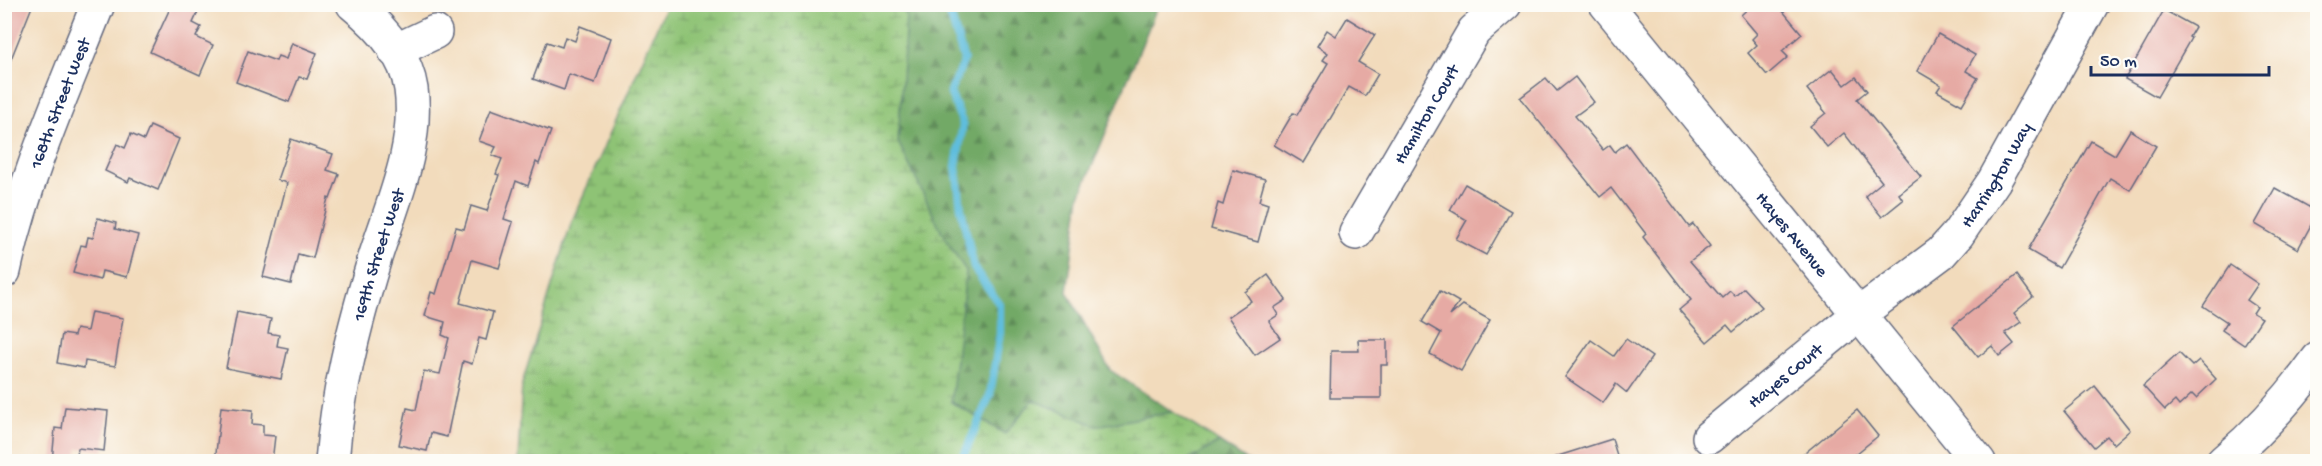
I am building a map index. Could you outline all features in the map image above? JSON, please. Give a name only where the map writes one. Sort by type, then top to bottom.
[{"type":"street","name":"168th Street West","points":[[4,271],[13,233],[39,154],[98,4]]},
{"type":"street","name":"169th Street West","points":[[332,462],[343,381],[358,313],[412,135],[411,88],[404,65],[368,16],[353,4]]},
{"type":"street","name":"Hamilton Court","points":[[1356,233],[1474,31],[1505,4]]},
{"type":"street","name":"Hayes Avenue","points":[[1606,4],[1979,462]]},
{"type":"street","name":"Harrington Way","points":[[1859,314],[1941,253],[1970,219],[1994,181],[2092,4]]},
{"type":"street","points":[[395,51],[435,32]]},
{"type":"street","name":"Hayes Court","points":[[1709,437],[1859,314]]},
{"type":"street","points":[[2223,462],[2251,438],[2286,402],[2318,359]]},
{"type":"green space","points":[[667,4],[898,5],[906,15],[898,142],[944,237],[966,271],[951,402],[1005,434],[1033,400],[1097,426],[1173,412],[1219,442],[1186,462],[518,461],[522,384],[572,221]]},
{"type":"green space","points":[[898,5],[1158,5],[1080,196],[1067,292],[1110,370],[1173,412],[1097,426],[1033,400],[1005,434],[951,401],[966,271],[944,237],[898,142],[906,15]]},
{"type":"green space","points":[[1219,442],[1248,461],[1186,462]]},
{"type":"building","points":[[4,4],[33,4],[5,74],[4,74]]},
{"type":"building","points":[[172,4],[181,4],[198,12],[193,23],[201,27],[196,37],[213,45],[200,75],[150,52]]},
{"type":"building","points":[[1753,4],[1777,4],[1802,34],[1782,51],[1788,57],[1767,75],[1748,53],[1757,45],[1752,39],[1757,34],[1741,15]]},
{"type":"building","points":[[2164,10],[2195,27],[2157,97],[2125,79]]},
{"type":"building","points":[[1347,18],[1375,35],[1358,62],[1378,74],[1365,96],[1349,87],[1304,163],[1274,145],[1293,113],[1297,115],[1328,63],[1323,60],[1328,53],[1317,46],[1327,30],[1336,36]]},
{"type":"building","points":[[580,26],[611,38],[595,83],[569,74],[564,90],[533,79],[547,42],[562,47],[565,37],[575,41]]},
{"type":"building","points":[[1938,34],[1975,55],[1966,71],[1978,78],[1962,105],[1937,91],[1941,85],[1917,71]]},
{"type":"building","points":[[292,43],[317,53],[307,79],[299,77],[289,102],[236,82],[248,51],[276,61],[278,56],[286,59]]},
{"type":"building","points":[[1832,69],[1845,85],[1856,77],[1867,91],[1857,99],[1921,177],[1899,194],[1903,200],[1882,217],[1865,196],[1882,182],[1844,133],[1827,147],[1810,126],[1826,113],[1807,89]]},
{"type":"building","points":[[1575,77],[1594,102],[1575,116],[1603,150],[1610,145],[1615,152],[1626,143],[1689,227],[1693,224],[1710,246],[1690,261],[1722,298],[1730,291],[1735,296],[1744,288],[1762,307],[1733,332],[1727,325],[1707,342],[1679,310],[1691,300],[1643,237],[1646,234],[1611,188],[1600,197],[1520,98],[1546,78],[1557,91]]},
{"type":"building","points":[[491,109],[551,131],[539,164],[536,162],[528,186],[516,181],[504,219],[513,222],[499,268],[472,260],[460,303],[493,312],[486,340],[479,338],[472,364],[463,361],[447,437],[431,433],[427,451],[399,445],[407,408],[416,410],[424,371],[440,374],[449,338],[442,335],[445,322],[425,316],[431,292],[436,294],[456,227],[464,229],[471,206],[487,211],[499,175],[496,174],[502,159],[492,155],[496,147],[479,141]]},
{"type":"building","points":[[150,126],[179,139],[158,190],[130,178],[128,182],[105,171],[117,144],[125,148],[131,134],[144,140]]},
{"type":"building","points":[[2130,130],[2156,146],[2130,190],[2110,178],[2059,268],[2028,250],[2091,141],[2115,155]]},
{"type":"building","points":[[291,139],[333,154],[327,170],[339,174],[330,199],[328,198],[313,258],[298,254],[291,284],[263,277],[287,183],[277,180]]},
{"type":"building","points":[[1233,170],[1265,179],[1259,201],[1268,204],[1258,242],[1211,229],[1218,203],[1223,205]]},
{"type":"building","points":[[1465,184],[1511,211],[1486,255],[1456,239],[1467,220],[1450,210]]},
{"type":"building","points":[[2275,188],[2318,212],[2298,249],[2255,224]]},
{"type":"building","points":[[98,218],[116,223],[115,229],[138,235],[127,277],[102,271],[100,280],[73,273],[81,245],[86,246],[88,237],[93,238]]},
{"type":"building","points":[[2230,265],[2258,284],[2247,300],[2257,307],[2253,313],[2262,318],[2244,345],[2222,330],[2227,322],[2203,306]]},
{"type":"building","points":[[1268,275],[1286,300],[1274,308],[1278,315],[1269,321],[1280,338],[1255,355],[1228,317],[1251,301],[1245,292]]},
{"type":"building","points":[[2017,275],[2033,297],[2014,313],[2021,322],[2005,333],[2014,344],[1999,356],[1992,346],[1978,357],[1953,326]]},
{"type":"building","points":[[1440,291],[1459,302],[1450,316],[1463,305],[1490,320],[1461,371],[1430,354],[1441,333],[1422,322]]},
{"type":"building","points":[[91,312],[123,318],[115,366],[85,361],[84,368],[57,363],[62,334],[74,336],[76,329],[87,331]]},
{"type":"building","points":[[237,312],[271,319],[268,333],[279,335],[277,346],[288,348],[281,379],[226,368]]},
{"type":"building","points":[[1626,339],[1652,357],[1627,393],[1616,384],[1603,403],[1565,377],[1591,340],[1614,356]]},
{"type":"building","points":[[1358,340],[1387,340],[1387,365],[1381,365],[1381,398],[1330,398],[1331,351],[1359,351]]},
{"type":"building","points":[[2179,353],[2192,366],[2199,360],[2216,379],[2196,398],[2192,394],[2179,406],[2175,401],[2165,410],[2143,386]]},
{"type":"building","points":[[2095,386],[2130,430],[2114,444],[2107,436],[2094,447],[2064,411]]},
{"type":"building","points":[[65,407],[108,411],[104,451],[78,448],[76,462],[52,462],[55,428],[62,429]]},
{"type":"building","points":[[221,407],[253,410],[252,424],[263,425],[263,435],[275,436],[272,462],[215,462]]},
{"type":"building","points":[[1857,410],[1878,436],[1846,462],[1794,462]]},
{"type":"building","points":[[1612,439],[1619,462],[1556,462],[1555,457]]},
{"type":"waterway","points":[[943,4],[951,17],[964,60],[950,92],[963,124],[956,166],[961,208],[974,268],[1000,305],[1000,333],[990,395],[959,462]]}]
